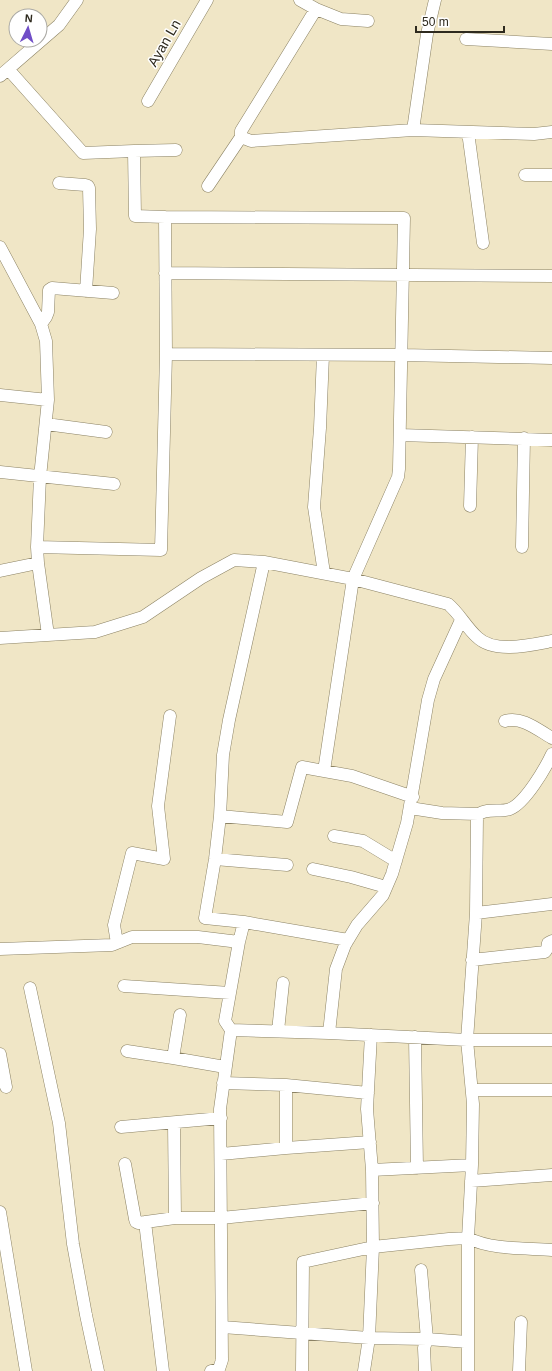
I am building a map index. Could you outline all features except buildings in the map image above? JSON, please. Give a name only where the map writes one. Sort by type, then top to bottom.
[{"type":"street","points":[[77,0],[59,25],[4,73],[83,153],[176,150]]},
{"type":"street","name":"Ayan Ln","points":[[148,101],[206,0]]},
{"type":"street","points":[[300,0],[316,9],[341,19],[368,21]]},
{"type":"street","points":[[413,130],[427,34],[435,0]]},
{"type":"street","points":[[208,186],[241,137],[241,132],[316,9]]},
{"type":"street","points":[[466,39],[552,44]]},
{"type":"street","points":[[241,137],[251,141],[413,130],[534,134],[552,132]]},
{"type":"street","points":[[468,132],[483,243]]},
{"type":"street","points":[[134,151],[135,216],[404,218],[398,477],[353,579],[324,771]]},
{"type":"street","points":[[525,175],[552,175]]},
{"type":"street","points":[[59,183],[85,185],[89,188],[90,229],[86,291]]},
{"type":"street","points":[[37,547],[161,550],[166,354],[165,217]]},
{"type":"street","points":[[0,247],[42,324],[46,341],[48,363],[48,400],[40,477],[37,547],[48,635]]},
{"type":"street","points":[[165,273],[552,276]]},
{"type":"street","points":[[42,324],[48,312],[49,290],[52,288],[113,293]]},
{"type":"street","points":[[166,354],[402,355],[552,358]]},
{"type":"street","points":[[323,355],[320,428],[314,507],[324,573]]},
{"type":"street","points":[[0,395],[48,400]]},
{"type":"street","points":[[46,424],[106,432]]},
{"type":"street","points":[[400,435],[552,440]]},
{"type":"street","points":[[470,506],[472,437]]},
{"type":"street","points":[[522,547],[524,438]]},
{"type":"street","points":[[0,472],[114,484]]},
{"type":"street","points":[[0,638],[95,632],[143,617],[201,578],[234,560],[264,562],[324,573],[353,579],[448,604],[456,611],[461,620],[482,642],[492,645],[505,647],[531,646],[552,641]]},
{"type":"street","points":[[264,562],[223,755],[220,816],[215,859],[205,918],[244,922],[348,940]]},
{"type":"street","points":[[0,571],[38,563]]},
{"type":"street","points":[[329,1033],[336,969],[356,925],[383,895],[392,874],[411,802],[428,700],[434,679],[461,620]]},
{"type":"street","points":[[117,943],[114,925],[132,853],[164,859],[158,806],[170,716]]},
{"type":"street","points":[[505,721],[512,719],[519,720],[552,738]]},
{"type":"street","points":[[220,816],[287,822],[302,767],[352,776],[411,802],[442,813],[478,814],[502,811],[511,809],[521,801],[546,767],[552,754]]},
{"type":"street","points":[[468,1371],[468,1238],[474,1104],[467,1040],[476,913],[478,814]]},
{"type":"street","points":[[334,836],[363,841],[396,861]]},
{"type":"street","points":[[215,859],[287,865]]},
{"type":"street","points":[[313,869],[351,877],[386,887]]},
{"type":"street","points":[[476,913],[552,904]]},
{"type":"street","points":[[211,1371],[220,1369],[222,1360],[220,1118],[225,1067],[231,1030],[225,1021],[244,922]]},
{"type":"street","points":[[0,949],[112,945],[132,936],[198,937],[239,942]]},
{"type":"street","points":[[472,960],[544,952],[547,949],[548,943],[552,941]]},
{"type":"street","points":[[278,1031],[283,983]]},
{"type":"street","points":[[124,986],[230,993]]},
{"type":"street","points":[[30,988],[58,1123],[73,1244],[98,1371]]},
{"type":"street","points":[[173,1058],[180,1014]]},
{"type":"street","points":[[231,1030],[467,1040],[552,1040]]},
{"type":"street","points":[[364,1371],[369,1338],[373,1248],[372,1170],[367,1109],[371,1035]]},
{"type":"street","points":[[415,1037],[417,1168]]},
{"type":"street","points":[[126,1051],[225,1067]]},
{"type":"street","points":[[0,1054],[6,1087]]},
{"type":"street","points":[[223,1083],[286,1085],[368,1093]]},
{"type":"street","points":[[286,1085],[286,1148]]},
{"type":"street","points":[[472,1090],[552,1090]]},
{"type":"street","points":[[121,1128],[220,1118]]},
{"type":"street","points":[[174,1123],[175,1218]]},
{"type":"street","points":[[221,1154],[370,1142]]},
{"type":"street","points":[[125,1164],[135,1219],[138,1223],[175,1218],[221,1218],[373,1203]]},
{"type":"street","points":[[372,1170],[472,1165]]},
{"type":"street","points":[[471,1181],[552,1175]]},
{"type":"street","points":[[0,1212],[6,1284],[26,1371]]},
{"type":"street","points":[[145,1222],[163,1371]]},
{"type":"street","points":[[302,1371],[303,1262],[373,1248],[468,1238],[477,1242],[517,1248],[552,1250]]},
{"type":"street","points":[[421,1270],[427,1339],[424,1348],[425,1371]]},
{"type":"street","points":[[520,1371],[521,1322]]},
{"type":"street","points":[[222,1327],[369,1338],[427,1339],[468,1342]]}]
